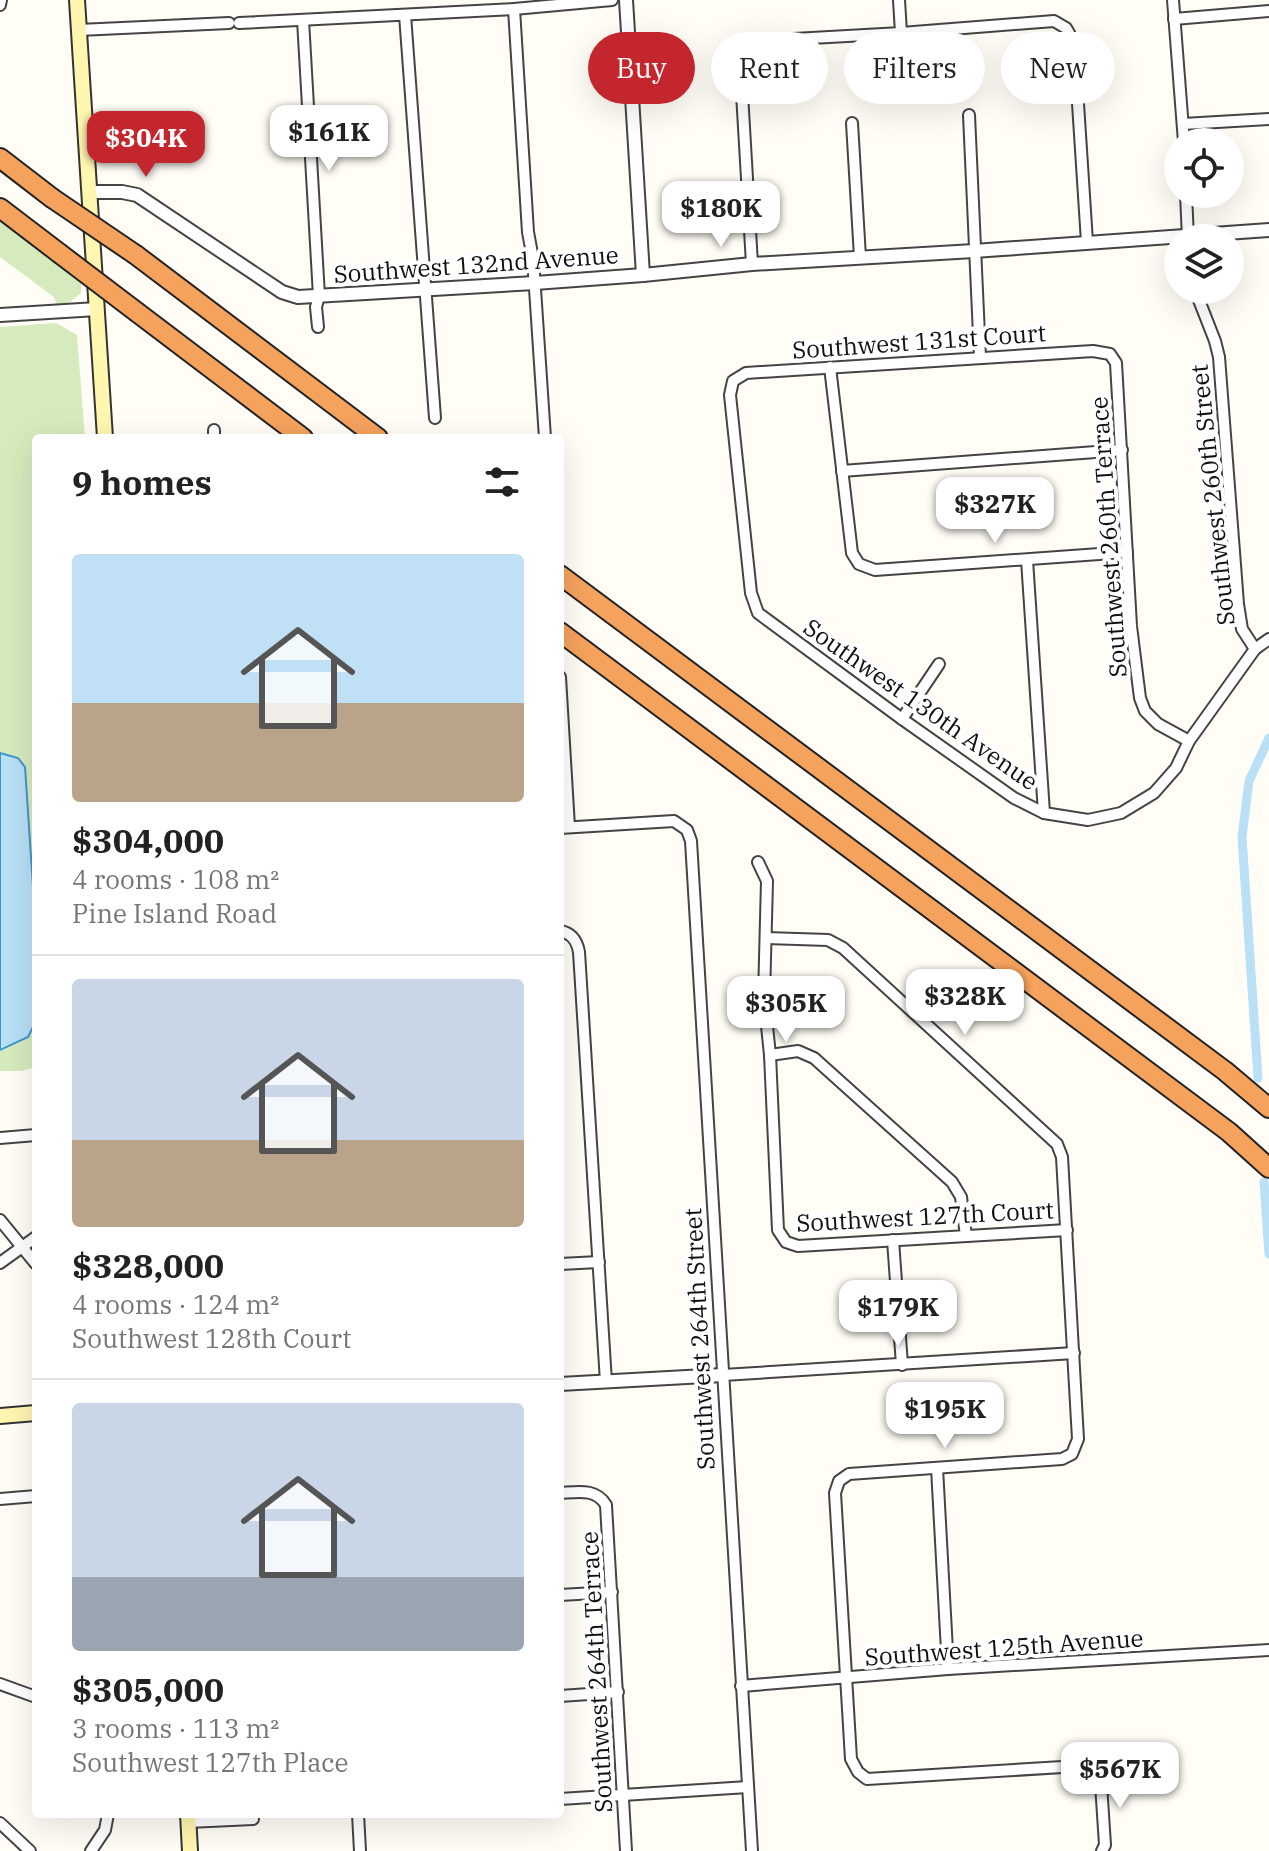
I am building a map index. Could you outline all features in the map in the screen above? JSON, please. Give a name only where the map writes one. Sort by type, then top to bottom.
[{"type":"highway","points":[[0,158],[136,255],[373,434]]},
{"type":"highway","points":[[0,208],[298,434]]},
{"type":"highway","points":[[564,578],[1225,1071],[1269,1108]]},
{"type":"highway","points":[[564,635],[1229,1132],[1269,1168]]},
{"type":"main road","points":[[77,0],[105,434]]},
{"type":"main road","points":[[0,1416],[32,1413]]},
{"type":"main road","points":[[188,1818],[190,1851]]},
{"type":"street","points":[[79,30],[514,9],[612,0]]},
{"type":"street","points":[[626,0],[643,275]]},
{"type":"street","points":[[899,0],[901,32]]},
{"type":"street","points":[[1173,0],[1183,128]]},
{"type":"street","points":[[514,9],[545,434]]},
{"type":"street","points":[[1174,19],[1269,11]]},
{"type":"street","points":[[405,15],[435,418]]},
{"type":"street","points":[[303,20],[319,296],[316,307],[318,327]]},
{"type":"street","points":[[914,32],[1054,21],[1066,28],[1074,42],[1087,242]]},
{"type":"street","points":[[752,264],[740,59],[743,47],[756,41],[844,36]]},
{"type":"street","points":[[969,115],[980,357]]},
{"type":"street","points":[[1183,124],[1269,119]]},
{"type":"street","points":[[852,123],[860,257]]},
{"type":"street","name":"Southwest 132nd Avenue","points":[[90,192],[137,195],[282,292],[298,297],[1164,238]]},
{"type":"street","name":"Southwest 132nd Avenue","points":[[1244,232],[1269,230]]},
{"type":"street","name":"Southwest 260th Street","points":[[1200,304],[1219,357],[1238,604],[1242,629],[1255,649]]},
{"type":"street","points":[[0,315],[97,309]]},
{"type":"street","name":"Southwest 131st Court","points":[[758,613],[751,593],[730,395],[733,381],[746,373],[1093,351],[1110,354]]},
{"type":"street","name":"Southwest 260th Terrace","points":[[1110,354],[1116,363],[1131,626],[1140,698],[1145,711],[1158,724],[1189,741]]},
{"type":"street","points":[[830,367],[852,553],[859,564],[875,570],[1127,552]]},
{"type":"street","points":[[842,471],[1122,450]]},
{"type":"street","points":[[1027,560],[1044,813]]},
{"type":"street","name":"Southwest 130th Avenue","points":[[758,613],[1014,798],[1044,813],[1088,820],[1121,813],[1154,793],[1176,768],[1189,741],[1255,649],[1269,639]]},
{"type":"street","points":[[902,719],[939,664]]},
{"type":"street","points":[[564,798],[565,828]]},
{"type":"street","name":"Southwest 264th Street","points":[[565,828],[669,821],[683,826],[691,841],[752,1851]]},
{"type":"street","points":[[758,862],[767,881],[764,997],[770,1055],[798,1051],[814,1058],[952,1182],[961,1197],[966,1236]]},
{"type":"street","points":[[564,933],[571,936],[579,952],[606,1382]]},
{"type":"street","points":[[766,938],[828,940],[843,948],[1057,1144],[1062,1157],[1078,1439],[1072,1454],[1062,1459],[849,1474],[839,1481],[835,1493],[851,1759],[858,1772],[867,1779],[1079,1766],[1093,1773],[1101,1784],[1105,1845],[1102,1851]]},
{"type":"street","name":"Southwest 127th Court","points":[[770,1055],[778,1230],[786,1242],[798,1246],[1067,1230]]},
{"type":"street","points":[[0,1138],[32,1135]]},
{"type":"street","points":[[0,1220],[32,1259]]},
{"type":"street","points":[[0,1263],[32,1240]]},
{"type":"street","points":[[893,1240],[902,1365]]},
{"type":"street","points":[[564,1264],[599,1262]]},
{"type":"street","points":[[564,1384],[1074,1353]]},
{"type":"street","points":[[937,1468],[948,1669]]},
{"type":"street","name":"Southwest 264th Terrace","points":[[564,1493],[590,1492],[606,1505],[626,1851]]},
{"type":"street","points":[[0,1499],[32,1496]]},
{"type":"street","points":[[564,1595],[612,1592]]},
{"type":"street","name":"Southwest 125th Avenue","points":[[741,1686],[948,1669],[1269,1650]]},
{"type":"street","points":[[0,1684],[32,1696]]},
{"type":"street","points":[[564,1696],[618,1692]]},
{"type":"street","points":[[564,1799],[748,1787]]},
{"type":"street","points":[[91,1851],[105,1830],[107,1818]]},
{"type":"street","points":[[188,1818],[253,1819]]},
{"type":"street","points":[[358,1818],[360,1851]]},
{"type":"street","points":[[0,1823],[30,1851]]},
{"type":"green space","points":[[0,221],[81,282],[81,293],[70,302],[57,305],[54,297],[0,257]]},
{"type":"green space","points":[[56,323],[77,335],[85,434],[32,434],[32,1068],[21,1071],[0,1071],[0,327]]},
{"type":"water","points":[[0,753],[18,758],[25,767],[32,872],[32,1029],[28,1037],[0,1050]]},
{"type":"waterway","points":[[1258,1078],[1242,837],[1249,781],[1269,738]]},
{"type":"waterway","points":[[1264,1182],[1269,1254]]}]
